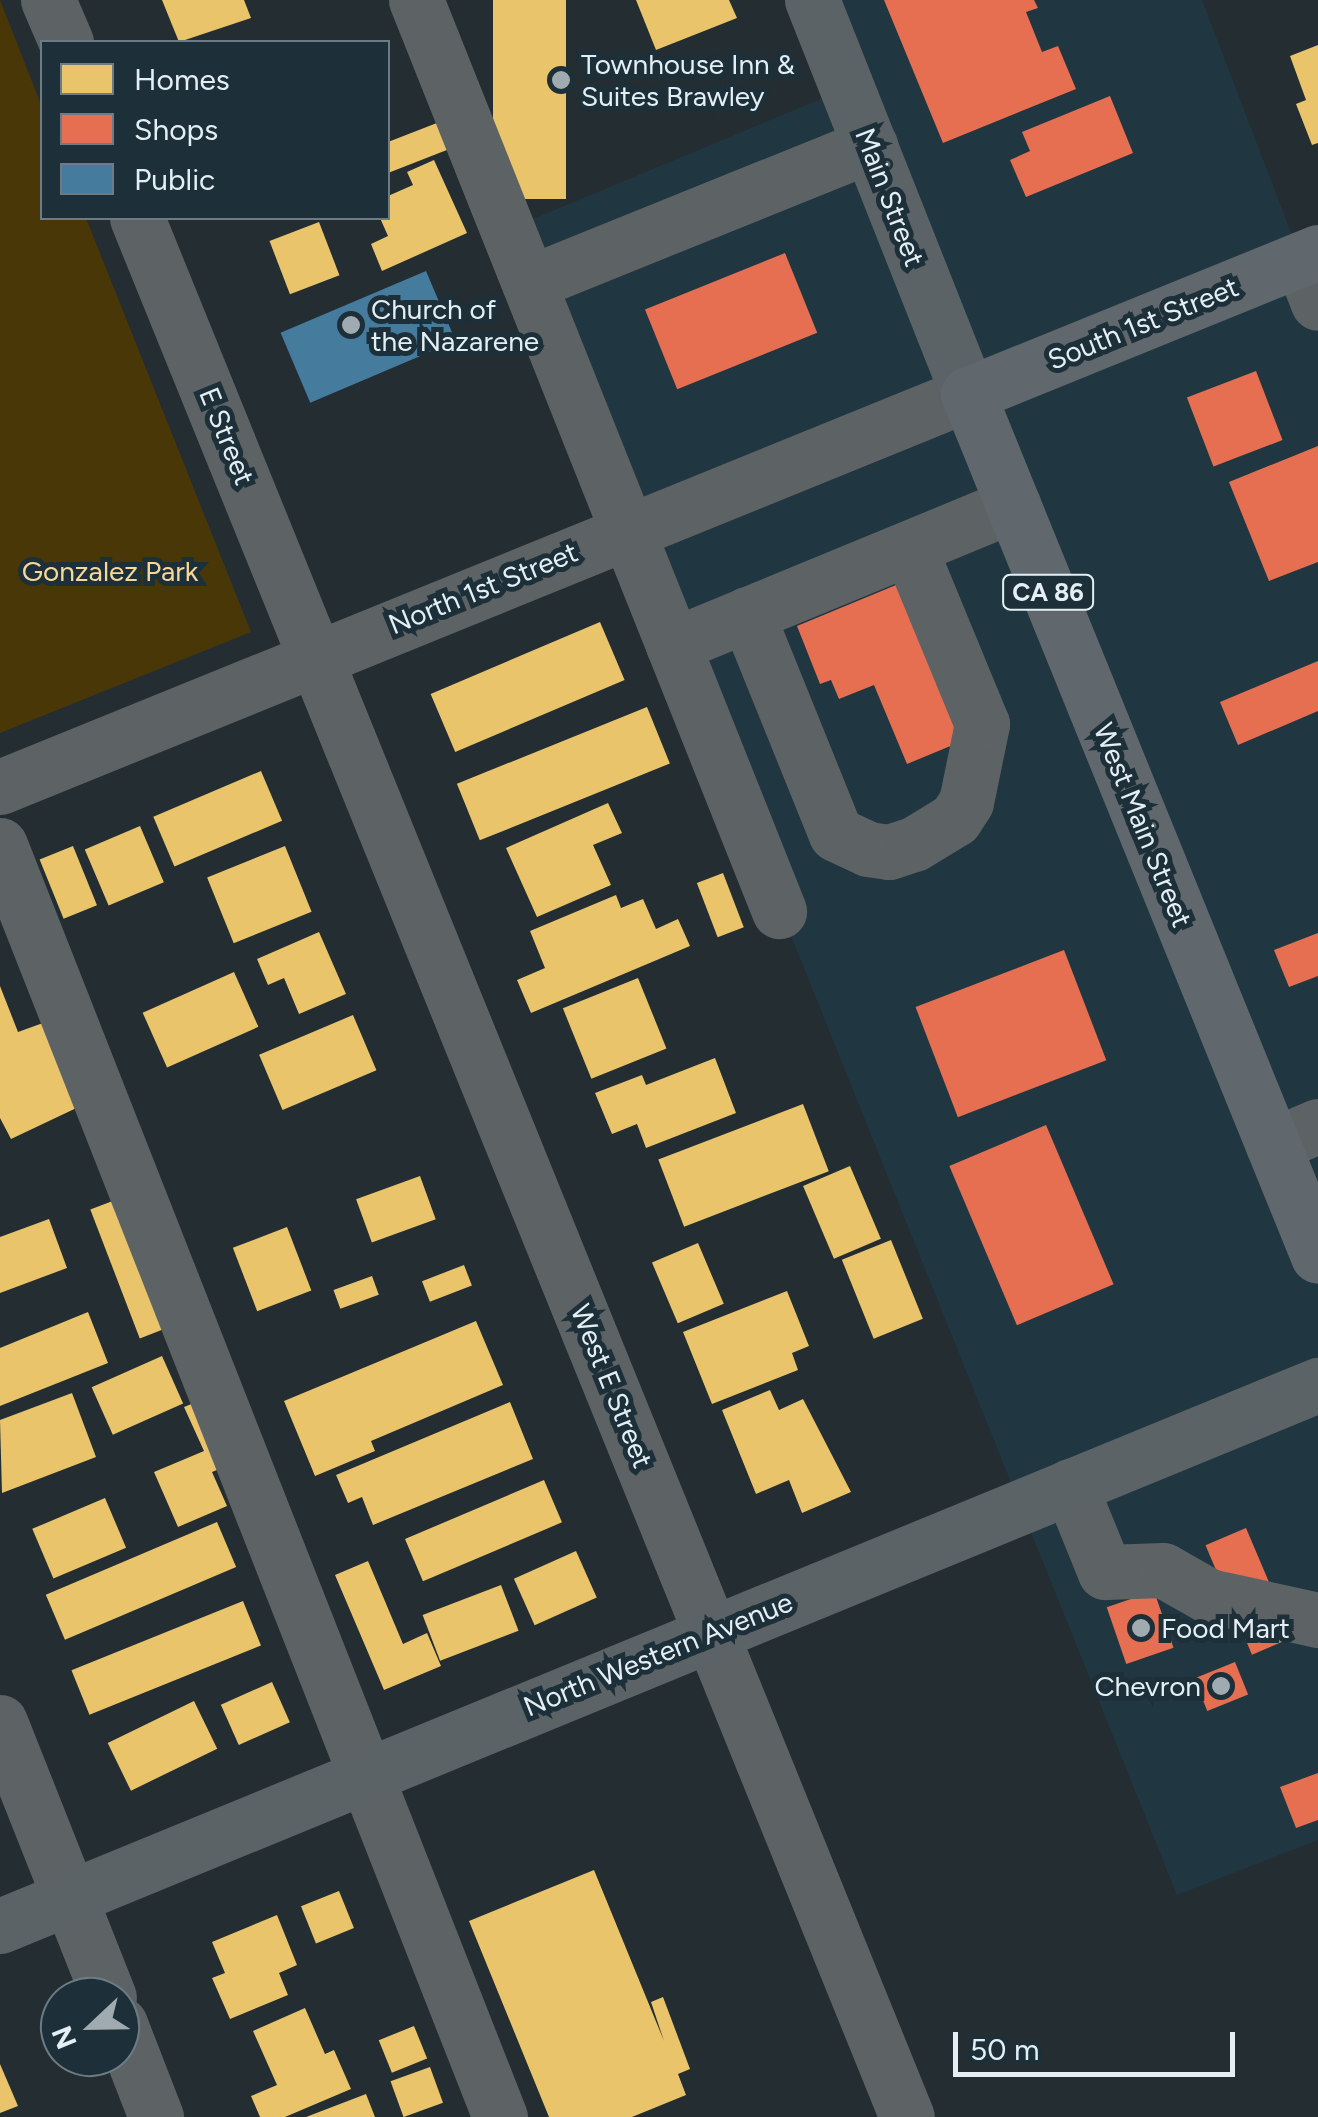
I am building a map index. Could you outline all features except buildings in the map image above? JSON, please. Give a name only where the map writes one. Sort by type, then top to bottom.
[{"type":"highway","name":"South 1st Street","points":[[968,394],[1312,271]]},
{"type":"highway","name":"West Main Street","points":[[968,394],[1013,506],[1296,1136],[1318,1256]]},
{"type":"main road","name":"Main Street","points":[[812,0],[968,394]]},
{"type":"main road","name":"North Western Avenue","points":[[0,1926],[710,1631],[1318,1385]]},
{"type":"street","points":[[48,0],[65,40]]},
{"type":"street","points":[[416,0],[770,888],[836,834]]},
{"type":"street","points":[[529,283],[870,145]]},
{"type":"street","name":"E Street","points":[[138,220],[316,655]]},
{"type":"street","name":"North 1st Street","points":[[0,787],[316,655],[968,394]]},
{"type":"street","points":[[673,644],[1013,506]]},
{"type":"street","points":[[747,614],[836,834],[868,850],[889,852],[914,844],[955,819],[972,784],[982,724],[910,548]]},
{"type":"street","name":"West E Street","points":[[316,655],[907,2117]]},
{"type":"street","points":[[0,845],[369,1774],[500,2117]]},
{"type":"street","points":[[1070,1486],[1105,1572],[1162,1570],[1209,1596],[1318,1620]]},
{"type":"street","points":[[0,1722],[102,1977]]},
{"type":"street","points":[[140,2076],[156,2117]]},
{"type":"shaded area","points":[[812,0],[1202,0],[1318,303],[1318,1840],[1177,1895],[507,230],[847,88]]},
{"type":"green space","name":"Gonzalez Park","points":[[0,0],[40,102],[40,220],[87,220],[251,632],[0,733]]},
{"type":"place","name":"Townhouse Inn & Suites Brawley","points":[[561,80]]},
{"type":"place","name":"Church of the Nazarene","points":[[351,325]]},
{"type":"place","name":"Food Mart","points":[[1141,1628]]},
{"type":"place","name":"Chevron","points":[[1221,1686]]}]
